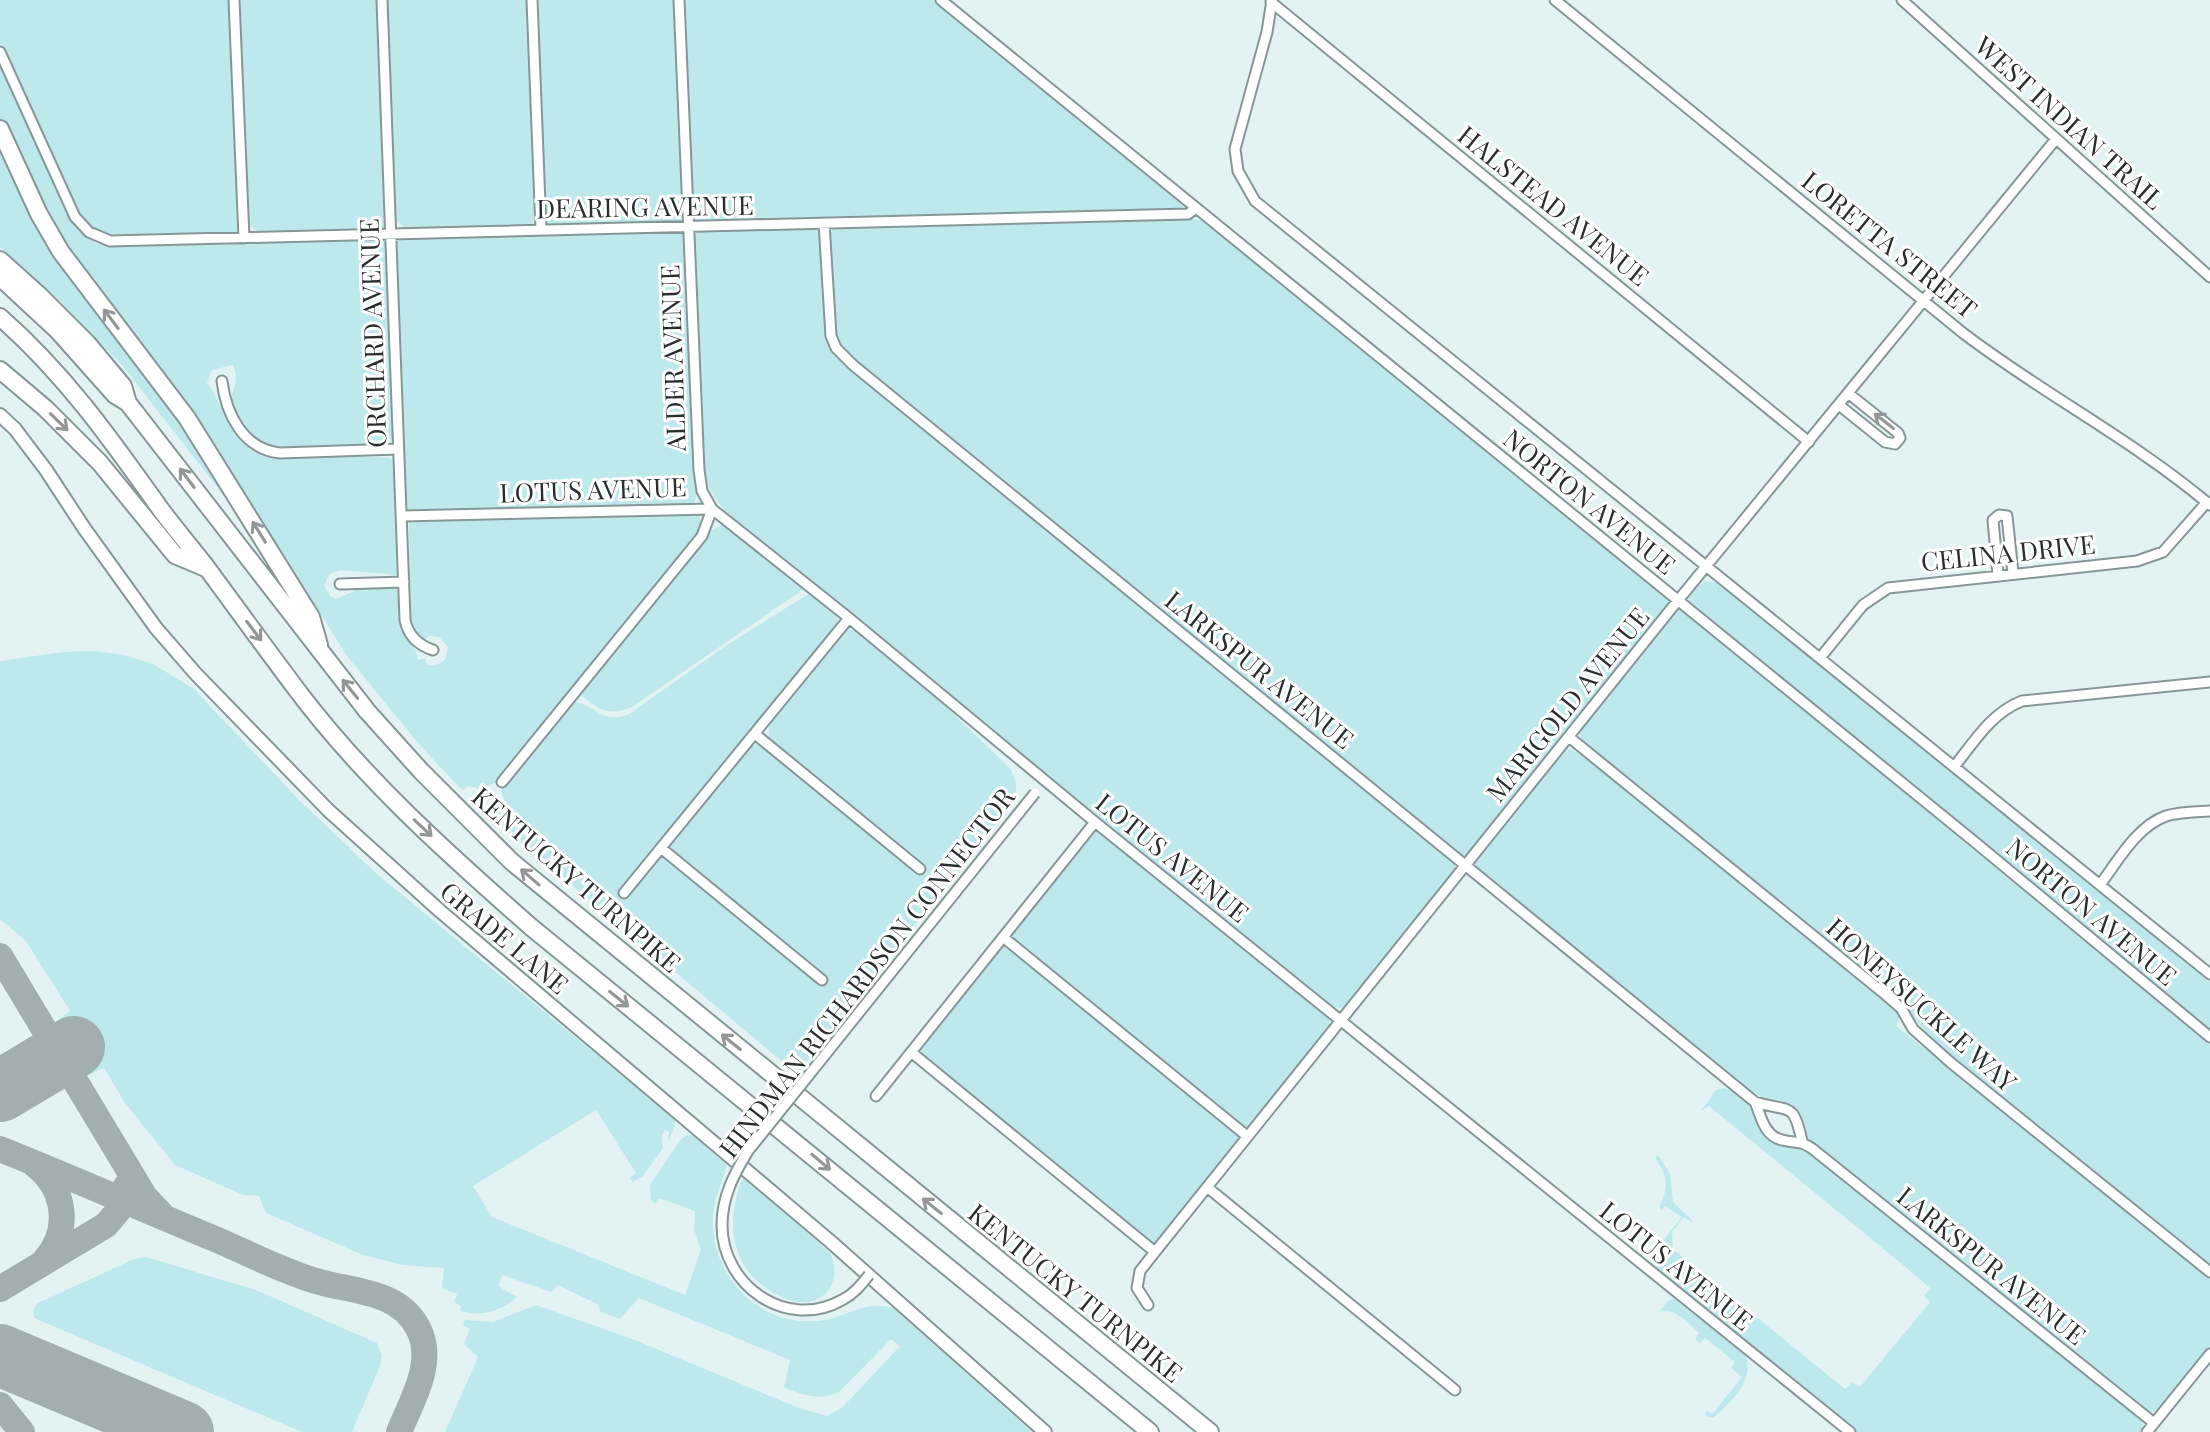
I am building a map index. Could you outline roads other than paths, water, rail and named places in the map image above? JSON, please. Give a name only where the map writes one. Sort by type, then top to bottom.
[{"type":"highway","points":[[0,129],[39,214],[61,252],[187,418],[218,465],[311,617],[320,650]]},
{"type":"highway","points":[[0,260],[88,344],[123,386],[128,403]]},
{"type":"highway","name":"KENTUCKY TURNPIKE","points":[[0,277],[52,325],[115,395],[128,403],[394,742],[521,870],[1210,1432]]},
{"type":"highway","points":[[0,317],[50,366],[114,442],[161,510],[299,692],[397,804],[469,872],[694,1061],[1150,1432]]},
{"type":"highway","points":[[0,370],[59,421],[100,463],[175,555],[207,569]]},
{"type":"main road","name":"GRADE LANE","points":[[0,415],[15,429],[46,470],[156,628],[195,673],[328,810],[440,911],[869,1275],[1045,1432]]},
{"type":"street","points":[[234,0],[244,238]]},
{"type":"street","name":"ORCHARD AVENUE","points":[[382,0],[406,628],[418,643],[433,650]]},
{"type":"street","points":[[532,0],[541,230]]},
{"type":"street","name":"ALDER AVENUE","points":[[679,0],[699,470],[702,491],[712,509]]},
{"type":"street","name":"NORTON AVENUE","points":[[941,0],[2210,1037]]},
{"type":"street","name":"LORETTA STREET","points":[[1555,0],[1992,355],[2145,453],[2208,504]]},
{"type":"street","name":"WEST INDIAN TRAIL","points":[[1902,0],[2210,277]]},
{"type":"street","name":"NORTON AVENUE","points":[[1271,1],[1267,32],[1235,149],[1242,181],[1255,201],[2210,974]]},
{"type":"street","name":"HALSTEAD AVENUE","points":[[1271,1],[1809,442]]},
{"type":"street","name":"DEARING AVENUE","points":[[0,52],[75,217],[84,229],[95,236],[118,241],[1188,214],[1196,208]]},
{"type":"street","name":"MARIGOLD AVENUE","points":[[1148,1305],[1137,1288],[1140,1271],[1678,601],[2056,139]]},
{"type":"street","name":"LARKSPUR AVENUE","points":[[824,223],[829,326],[836,348],[853,365],[1755,1102],[1770,1134],[1782,1140],[1802,1141],[2154,1423]]},
{"type":"street","points":[[222,381],[237,427],[262,449],[280,453],[398,449]]},
{"type":"street","points":[[1839,405],[1885,442],[1895,444],[1900,438],[1898,433],[1848,393]]},
{"type":"street","name":"CELINA DRIVE","points":[[1820,658],[1863,605],[1888,588],[2154,557],[2171,544],[2208,504]]},
{"type":"street","points":[[502,782],[702,536],[712,509]]},
{"type":"street","name":"LOTUS AVENUE","points":[[402,516],[712,509],[1850,1432]]},
{"type":"street","points":[[1998,575],[1993,520],[1999,515],[2007,516],[2013,573]]},
{"type":"street","points":[[340,584],[404,582]]},
{"type":"street","points":[[624,893],[849,618]]},
{"type":"street","points":[[1954,767],[1994,718],[2009,706],[2022,701],[2210,682]]},
{"type":"street","points":[[755,734],[920,869]]},
{"type":"street","name":"HONEYSUCKLE WAY","points":[[1569,737],[1886,995],[1901,1008],[1913,1029],[1950,1062],[2210,1272]]},
{"type":"street","name":"HINDMAN RICHARDSON CONNECTOR","points":[[869,1275],[855,1292],[840,1302],[815,1309],[792,1310],[763,1299],[739,1277],[727,1252],[722,1224],[726,1196],[734,1174],[748,1151],[1044,781]]},
{"type":"street","points":[[2100,885],[2126,850],[2153,822],[2174,814],[2210,811]]},
{"type":"street","points":[[876,1096],[1095,822]]},
{"type":"street","points":[[661,848],[822,980]]},
{"type":"street","points":[[1003,937],[1247,1136]]},
{"type":"street","points":[[911,1052],[1155,1252]]},
{"type":"street","name":"LARKSPUR AVENUE","points":[[1755,1102],[1785,1107],[1791,1111],[1801,1125],[1802,1141]]},
{"type":"street","points":[[1207,1187],[1455,1390]]},
{"type":"street","points":[[2147,1432],[2210,1354]]}]
